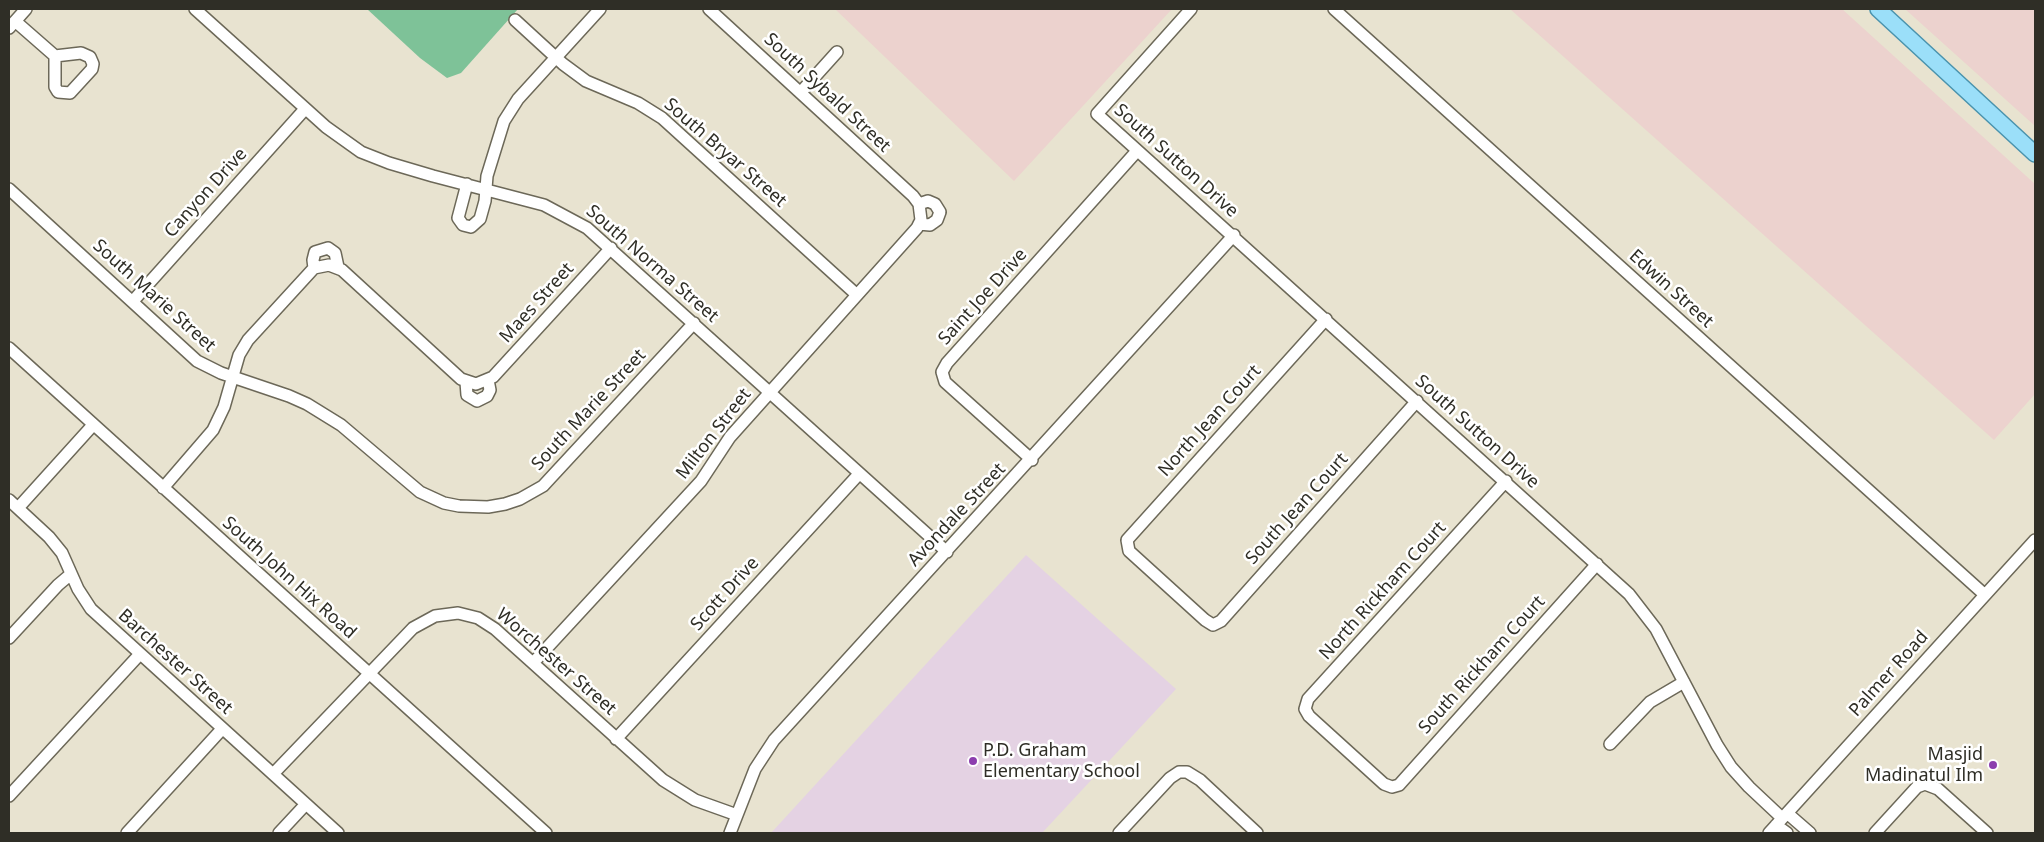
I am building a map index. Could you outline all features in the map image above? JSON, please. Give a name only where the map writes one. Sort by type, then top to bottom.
[{"type":"main road","points":[[1878,9],[2035,154]]},
{"type":"street","points":[[26,9],[12,25],[55,56]]},
{"type":"street","name":"South Norma Street","points":[[195,9],[305,109],[337,136],[361,152],[390,163],[529,200],[563,213],[587,228],[947,552]]},
{"type":"street","points":[[467,184],[458,216],[460,223],[466,226],[474,226],[480,219],[494,151],[504,121],[518,100],[600,9]]},
{"type":"street","name":"South Sybald Street","points":[[709,9],[800,92],[920,208],[928,201],[935,204],[940,212]]},
{"type":"street","name":"South Sutton Drive","points":[[1191,9],[1097,114],[1506,481],[1639,605],[1656,629],[1717,745],[1731,767],[1779,822]]},
{"type":"street","name":"Edwin Street","points":[[1334,9],[1985,595]]},
{"type":"street","name":"South Bryar Street","points":[[514,20],[556,57],[586,80],[638,103],[662,118],[857,295]]},
{"type":"street","points":[[800,92],[837,52]]},
{"type":"street","name":"Canyon Drive","points":[[133,301],[305,109]]},
{"type":"street","name":"Saint Joe Drive","points":[[1032,460],[944,382],[942,372],[947,363],[1137,151]]},
{"type":"street","name":"South Marie Street","points":[[9,189],[198,361],[232,377],[289,396],[325,414],[357,437],[409,484],[428,496],[459,506],[488,507],[520,499],[549,480],[694,323]]},
{"type":"street","points":[[919,224],[920,208]]},
{"type":"street","name":"Milton Street","points":[[533,663],[701,481],[730,437],[919,224],[930,226],[937,220],[940,212]]},
{"type":"street","name":"Avondale Street","points":[[730,833],[755,769],[774,740],[1032,460],[1234,235]]},
{"type":"street","name":"Maes Street","points":[[163,488],[213,430],[224,406],[239,355],[248,340],[314,268],[315,252],[328,248],[335,253],[338,267],[466,382],[467,395],[477,401],[487,396],[490,390],[488,380],[611,248]]},
{"type":"street","points":[[314,268],[324,265],[338,267]]},
{"type":"street","name":"North Jean Court","points":[[1199,614],[1127,548],[1130,537],[1326,319]]},
{"type":"street","name":"South John Hix Road","points":[[9,348],[546,833]]},
{"type":"street","points":[[466,382],[476,384],[488,380]]},
{"type":"street","name":"South Jean Court","points":[[1199,614],[1213,625],[1221,621],[1417,401]]},
{"type":"street","points":[[18,508],[93,425]]},
{"type":"street","name":"Scott Drive","points":[[616,739],[859,474]]},
{"type":"street","name":"North Rickham Court","points":[[1392,787],[1384,784],[1306,713],[1306,704],[1308,699],[1506,481]]},
{"type":"street","name":"Barchester Street","points":[[9,500],[55,543],[62,553],[81,595],[92,610],[338,833]]},
{"type":"street","name":"Palmer Road","points":[[1779,822],[2035,540]]},
{"type":"street","name":"South Rickham Court","points":[[1392,787],[1402,782],[1597,564]]},
{"type":"street","points":[[9,638],[58,585],[71,574]]},
{"type":"street","name":"Worchester Street","points":[[273,774],[368,672],[380,664],[413,628],[428,618],[443,614],[466,614],[486,622],[616,739],[673,787],[695,800],[737,815]]},
{"type":"street","points":[[9,796],[140,654]]},
{"type":"street","points":[[1610,744],[1650,702],[1684,682]]},
{"type":"street","points":[[127,833],[222,728]]},
{"type":"street","points":[[1119,833],[1170,778],[1182,772],[1194,775],[1257,833]]},
{"type":"street","points":[[1875,833],[1917,788],[1925,784],[1938,789],[1987,833]]},
{"type":"street","points":[[279,833],[306,804]]},
{"type":"street","points":[[1779,822],[1787,833]]},
{"type":"street","points":[[1779,822],[1810,833]]},
{"type":"shaded area","points":[[835,9],[1172,9],[1014,181]]},
{"type":"shaded area","points":[[1510,9],[1842,9],[2035,184],[2035,394],[1994,440]]},
{"type":"shaded area","points":[[1905,9],[2035,9],[2035,126]]},
{"type":"shaded area","name":"P.D. Graham Elementary School","points":[[1026,555],[1176,689],[1042,833],[771,833]]},
{"type":"green space","points":[[367,9],[518,9],[461,73],[447,78],[420,58]]},
{"type":"place","name":"P.D. Graham Elementary School","points":[[973,761]]},
{"type":"place","name":"Masjid Madinatul Ilm","points":[[1993,765]]}]
